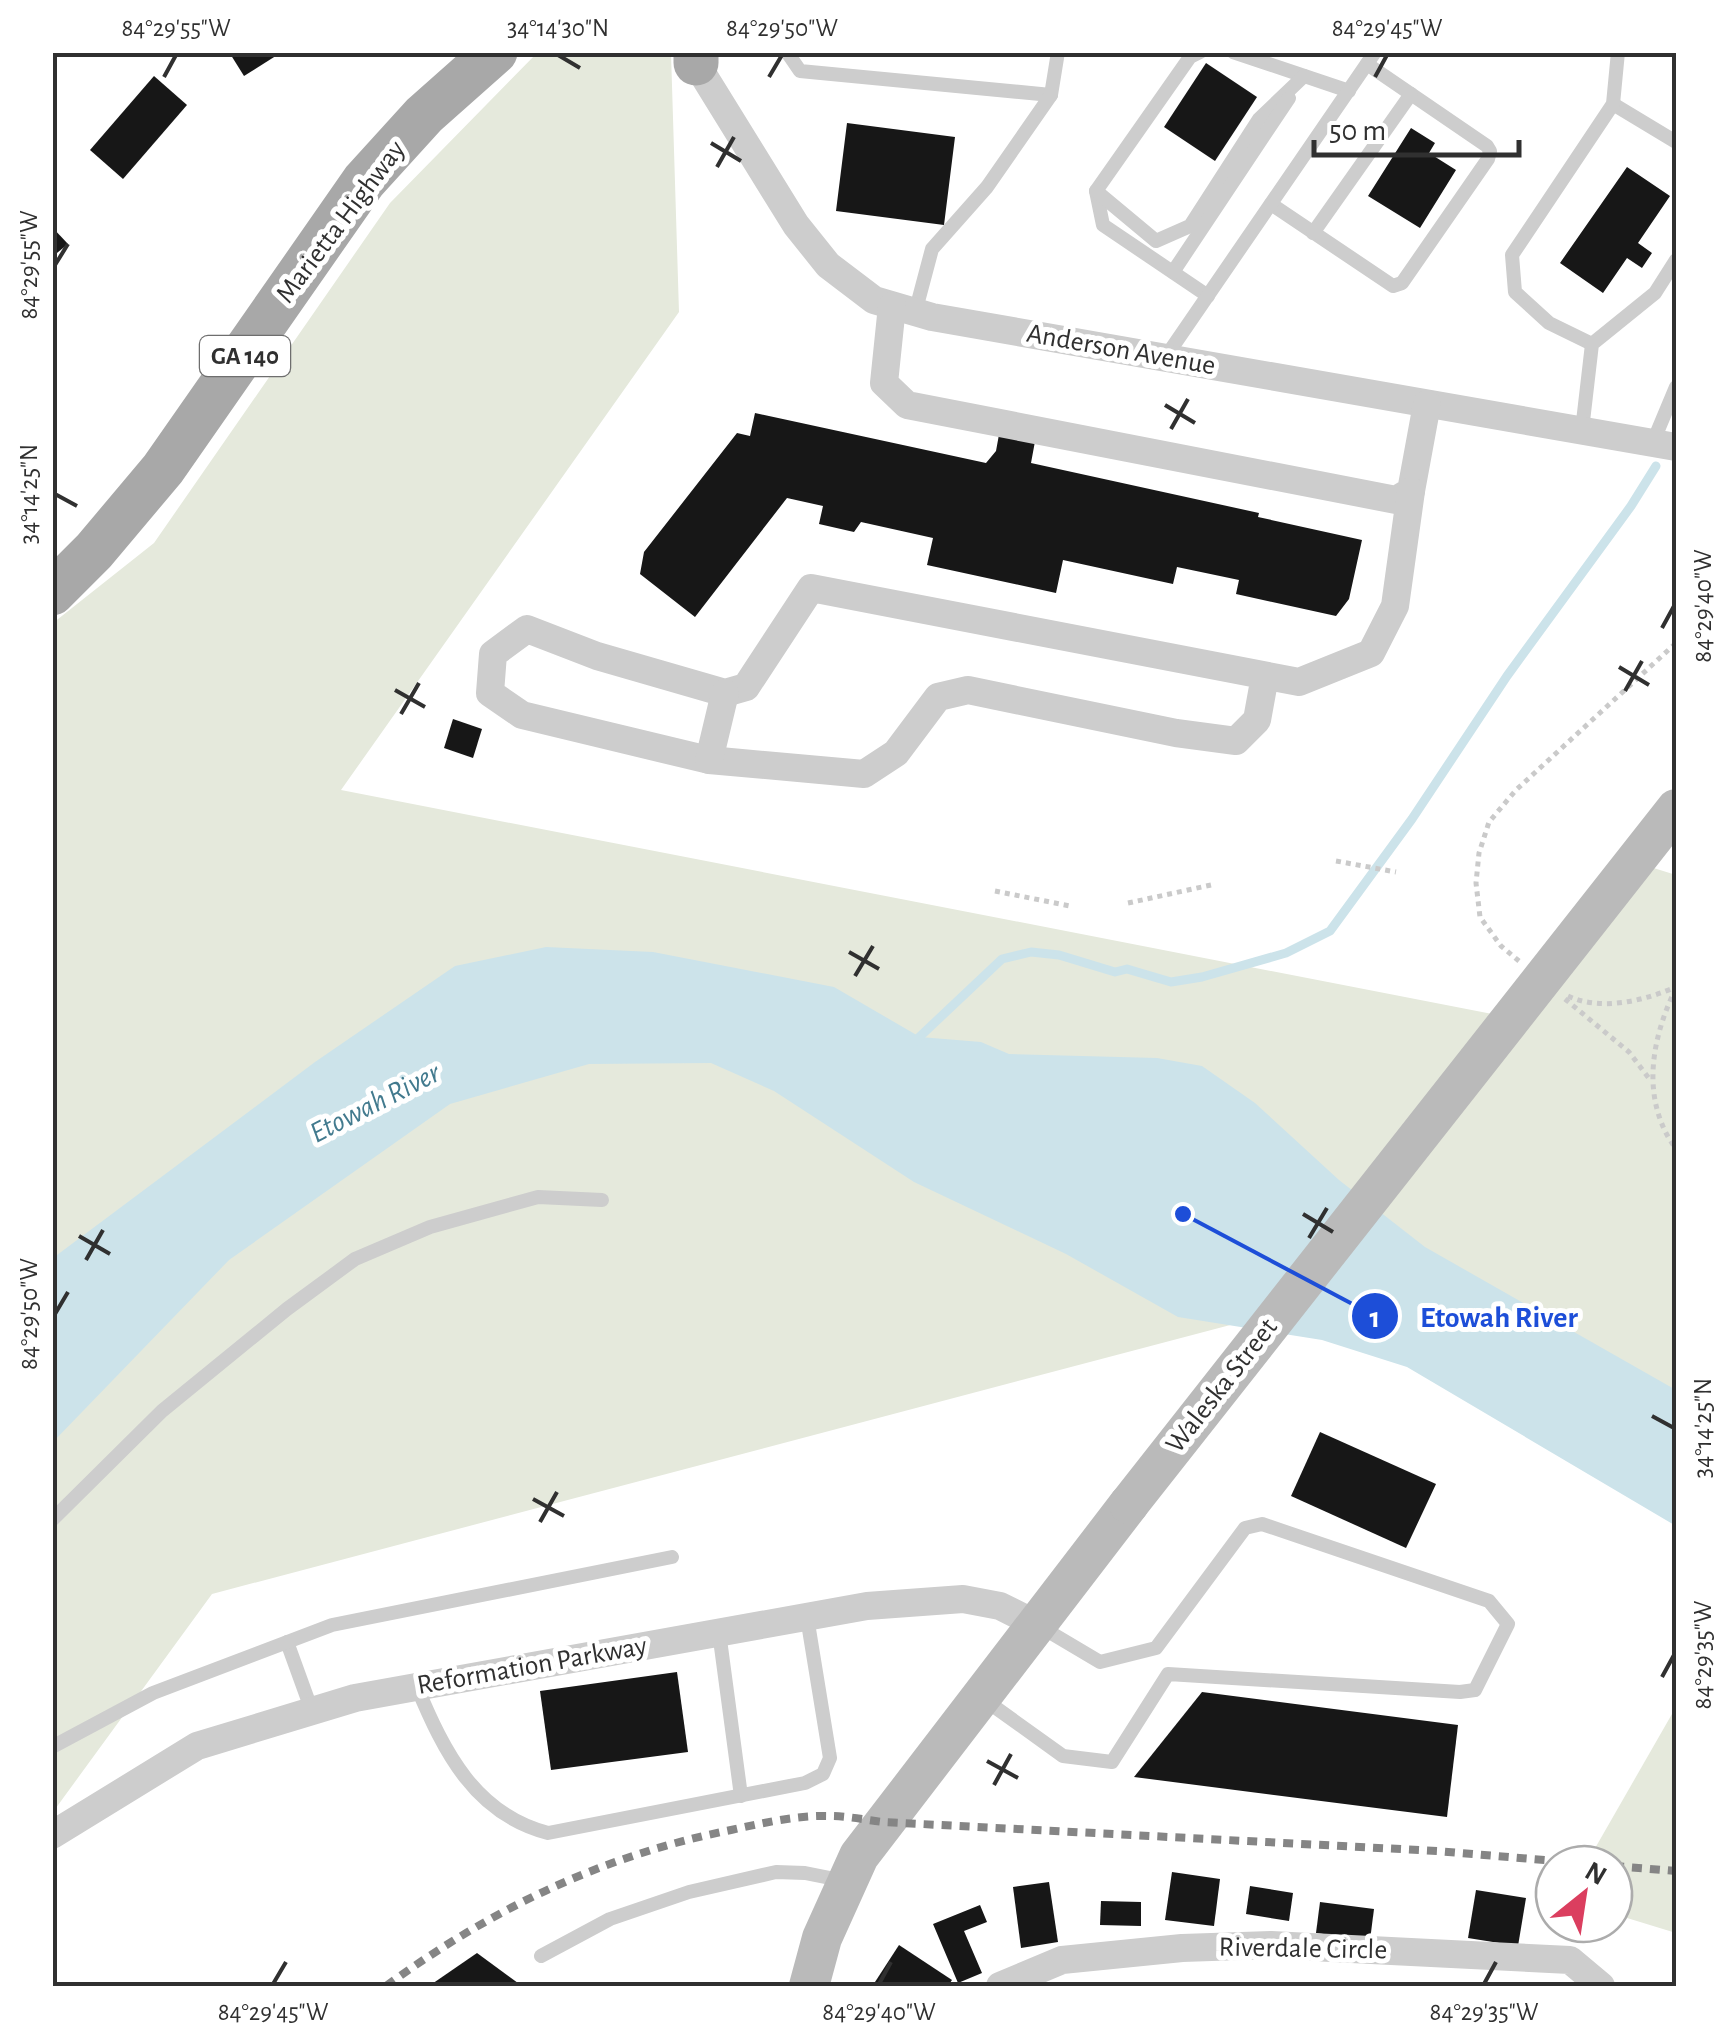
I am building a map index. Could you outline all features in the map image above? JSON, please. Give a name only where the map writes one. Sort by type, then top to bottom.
[{"type":"main road","name":"Marietta Highway","points":[[52,593],[94,552],[163,469],[364,181],[424,115],[495,52]]},
{"type":"main road","name":"Waleska Street","points":[[808,1986],[845,1881],[883,1822],[1676,809]]},
{"type":"street","name":"Anderson Avenue","points":[[694,56],[796,225],[828,265],[874,300],[1166,358],[1664,444]]},
{"type":"street","points":[[904,309],[884,383],[907,405],[1396,500],[1411,491]]},
{"type":"street","points":[[1266,676],[1257,720],[1236,741],[968,690],[938,697],[896,753],[864,774],[708,760],[522,715],[490,693],[492,654],[527,629],[597,656],[725,693],[746,687],[812,588],[1299,682],[1371,653],[1394,606],[1428,404]]},
{"type":"street","points":[[708,760],[725,693]]},
{"type":"street","name":"Reformation Parkway","points":[[52,1835],[197,1746],[355,1698],[867,1606],[963,1599],[1000,1606],[1036,1624]]},
{"type":"street","name":"Riverdale Circle","points":[[1000,1986],[1062,1960],[1182,1948],[1271,1945],[1570,1960],[1601,1986]]},
{"type":"lane","points":[[788,52],[800,72],[1051,95]]},
{"type":"lane","points":[[904,309],[932,249],[987,187],[1051,95],[1058,52]]},
{"type":"lane","points":[[1200,52],[1190,57],[1096,191],[1103,225],[1208,296]]},
{"type":"lane","points":[[1233,52],[1348,91]]},
{"type":"lane","points":[[1592,344],[1549,323],[1515,292],[1512,256],[1613,104],[1618,52]]},
{"type":"lane","points":[[1166,358],[1348,91],[1371,58],[1411,94],[1490,151],[1488,160],[1402,282],[1392,286],[1271,204]]},
{"type":"lane","points":[[1096,191],[1156,241],[1190,226],[1258,119],[1304,76]]},
{"type":"lane","points":[[1173,272],[1304,76]]},
{"type":"lane","points":[[1313,233],[1411,94]]},
{"type":"lane","points":[[1613,104],[1676,142]]},
{"type":"lane","points":[[1582,430],[1592,344],[1655,294],[1676,260]]},
{"type":"lane","points":[[1664,444],[1676,387]]},
{"type":"lane","points":[[52,1520],[162,1412],[287,1309],[356,1259],[430,1226],[538,1196],[602,1200]]},
{"type":"lane","points":[[1036,1624],[1100,1662],[1156,1648],[1245,1528],[1262,1524],[1490,1601],[1508,1624],[1475,1690],[1168,1674]]},
{"type":"lane","points":[[52,1748],[153,1693],[332,1625],[672,1557]]},
{"type":"lane","points":[[417,1687],[443,1748],[486,1802],[520,1825],[548,1833],[805,1783],[822,1774],[830,1758],[806,1617]]},
{"type":"lane","points":[[719,1632],[742,1796]]},
{"type":"lane","points":[[287,1642],[312,1711]]},
{"type":"lane","points":[[1156,1648],[1168,1674]]},
{"type":"lane","points":[[980,1697],[1063,1756],[1112,1762],[1168,1674]]},
{"type":"lane","points":[[540,1956],[610,1919],[689,1892],[776,1872],[845,1881]]},
{"type":"path","points":[[1527,967],[1501,946],[1480,918],[1478,868],[1489,822],[1516,790],[1676,643]]},
{"type":"path","points":[[1336,861],[1396,872]]},
{"type":"path","points":[[1128,903],[1211,885]]},
{"type":"path","points":[[994,890],[1070,906]]},
{"type":"path","points":[[1565,994],[1578,1000],[1608,1003],[1647,999],[1676,987]]},
{"type":"path","points":[[1676,987],[1660,1022],[1652,1072],[1657,1112],[1676,1149]]},
{"type":"path","points":[[1552,988],[1628,1052],[1653,1083]]},
{"type":"shaded area","points":[[537,53],[671,53],[679,312],[341,790],[1518,1019],[1644,865],[1676,875],[1676,1478],[1283,1311],[212,1594],[53,1812],[53,623],[154,543],[390,203]]},
{"type":"shaded area","points":[[1676,1707],[1676,1933],[1634,1920],[1634,1844],[1597,1844]]},
{"type":"water","name":"Etowah River","points":[[546,947],[653,952],[834,987],[920,1037],[981,1042],[1009,1054],[1157,1058],[1202,1066],[1255,1103],[1339,1180],[1425,1247],[1676,1390],[1676,1526],[1407,1367],[1322,1340],[1178,1317],[1066,1254],[914,1182],[774,1091],[711,1063],[589,1064],[450,1104],[229,1260],[53,1442],[53,1258],[315,1062],[455,966]]},
{"type":"building","points":[[229,52],[282,52],[244,76]]},
{"type":"building","points":[[1206,63],[1257,97],[1215,161],[1164,127]]},
{"type":"building","points":[[154,76],[187,105],[123,179],[90,150]]},
{"type":"building","points":[[847,123],[955,137],[944,225],[836,211]]},
{"type":"building","points":[[1411,128],[1435,143],[1429,153],[1456,170],[1420,228],[1368,196]]},
{"type":"building","points":[[1627,167],[1670,196],[1638,243],[1652,253],[1642,268],[1627,258],[1603,293],[1560,263]]},
{"type":"building","points":[[52,227],[68,244],[52,257]]},
{"type":"building","points":[[755,413],[986,463],[996,451],[1000,429],[1036,436],[1031,463],[1362,540],[1349,599],[1336,616],[1236,594],[1239,580],[1177,567],[1173,584],[1063,560],[1056,593],[927,565],[933,538],[861,522],[854,532],[819,524],[823,506],[787,498],[695,617],[640,574],[644,552],[737,433],[750,436]]},
{"type":"building","points":[[453,719],[482,729],[473,758],[444,748]]},
{"type":"building","points":[[1320,1432],[1436,1484],[1406,1548],[1291,1496]]},
{"type":"building","points":[[677,1672],[688,1752],[551,1770],[540,1691]]},
{"type":"building","points":[[1202,1692],[1458,1725],[1447,1817],[1134,1777]]},
{"type":"building","points":[[1172,1872],[1220,1879],[1214,1926],[1165,1920]]},
{"type":"building","points":[[1049,1882],[1058,1942],[1021,1948],[1013,1887]]},
{"type":"building","points":[[1250,1886],[1293,1893],[1289,1921],[1246,1914]]},
{"type":"building","points":[[1476,1890],[1526,1898],[1518,1946],[1468,1938]]},
{"type":"building","points":[[1101,1901],[1141,1902],[1141,1926],[1100,1925]]},
{"type":"building","points":[[1320,1902],[1374,1909],[1370,1940],[1316,1933]]},
{"type":"building","points":[[980,1905],[987,1922],[964,1931],[982,1973],[958,1983],[933,1924]]},
{"type":"building","points":[[899,1945],[952,1980],[948,1986],[881,1986],[875,1982]]},
{"type":"building","points":[[477,1953],[522,1986],[429,1986]]},
{"type":"waterway","points":[[913,1043],[1002,959],[1031,952],[1059,955],[1115,972],[1127,969],[1171,982],[1286,953],[1330,931],[1656,466]]},
{"type":"railway","points":[[386,1986],[507,1910],[593,1870],[683,1841],[805,1817],[1534,1859]]},
{"type":"railway","points":[[1634,1868],[1676,1871]]},
{"type":"place","name":"Etowah River","points":[[1183,1214]]}]
